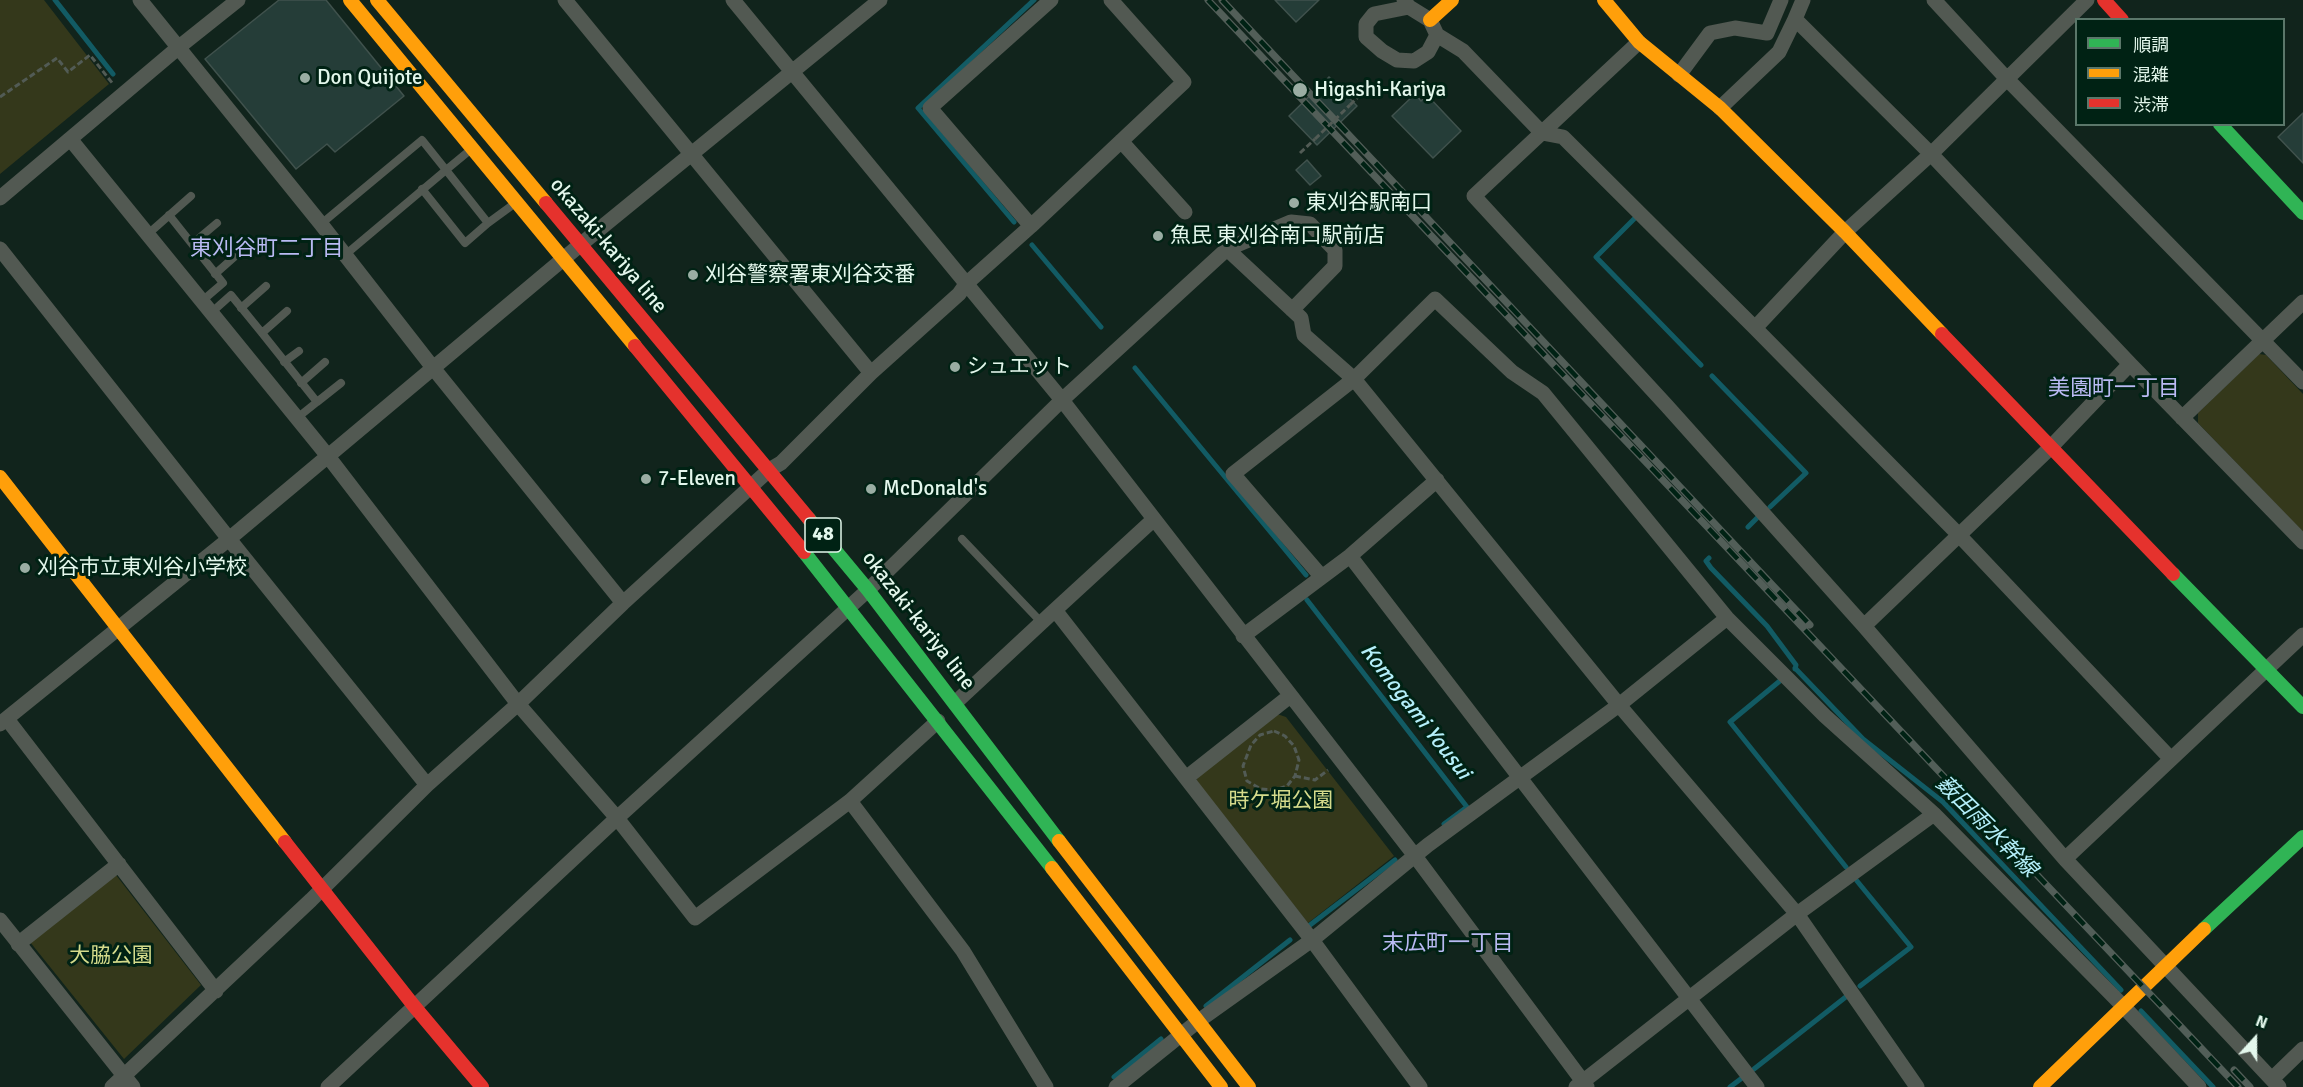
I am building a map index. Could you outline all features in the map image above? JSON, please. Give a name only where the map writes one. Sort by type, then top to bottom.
[{"type":"main road","name":"okazaki-kariya line","points":[[350,0],[752,487],[938,721],[1221,1087]]},
{"type":"main road","name":"okazaki-kariya line","points":[[376,0],[868,590],[1249,1087]]},
{"type":"main road","points":[[1430,20],[1452,0]]},
{"type":"main road","points":[[1604,0],[1639,42],[1720,108],[1845,232],[2050,448],[2303,707]]},
{"type":"main road","points":[[2104,0],[2120,18]]},
{"type":"main road","points":[[2222,126],[2303,213]]},
{"type":"main road","points":[[0,477],[414,1006],[482,1087]]},
{"type":"main road","points":[[2046,1085],[2165,965],[2303,837]]},
{"type":"street","points":[[140,0],[623,603]]},
{"type":"street","points":[[0,198],[238,0]]},
{"type":"street","points":[[565,0],[871,372]]},
{"type":"street","points":[[733,0],[1062,400],[1415,856],[1582,1085],[1797,914],[1934,814]]},
{"type":"street","points":[[216,991],[119,864],[4,721],[228,539],[580,245],[880,0]]},
{"type":"street","points":[[1031,226],[930,108],[1051,0]]},
{"type":"street","points":[[0,920],[123,1083],[427,785],[518,704],[623,603],[769,470],[781,463],[871,372],[959,294],[966,284],[1184,82],[1111,0]]},
{"type":"street","points":[[1679,75],[1710,33],[1735,28],[1767,33],[1781,0]]},
{"type":"street","points":[[1720,108],[1779,52],[1803,0]]},
{"type":"street","points":[[1934,0],[2007,79],[2303,382]]},
{"type":"street","points":[[1755,328],[1845,232],[1931,154],[2086,0]]},
{"type":"street","points":[[1437,35],[1428,52],[1414,61],[1397,60],[1366,37],[1366,24],[1374,14],[1407,3],[1430,20],[1437,35],[1463,51],[1542,133],[1563,137],[1958,534],[2171,759]]},
{"type":"street","points":[[1795,19],[1931,154],[2303,542]]},
{"type":"street","points":[[1639,42],[1474,196],[1667,406],[1864,626],[2065,859],[2275,1083],[2303,1049]]},
{"type":"street","points":[[71,140],[327,455],[518,704],[617,818],[695,918],[850,801],[938,721]]},
{"type":"street","points":[[1121,141],[1185,213]]},
{"type":"street","points":[[328,1087],[617,818],[868,590],[1062,400],[1227,249],[1291,222],[1310,224],[1335,250],[1335,266],[1292,310]]},
{"type":"street","points":[[0,249],[228,539],[427,785]]},
{"type":"street","points":[[1227,249],[1301,318],[1304,335],[1354,379],[1619,705],[1797,914],[1917,1087]]},
{"type":"street","points":[[1321,576],[1233,474],[1354,379],[1435,299],[1512,372],[1543,393],[1727,618],[1825,716],[1934,814],[2124,1007],[2199,1087]]},
{"type":"street","points":[[2182,418],[2303,302]]},
{"type":"street","points":[[1864,626],[2050,448],[2130,364]]},
{"type":"street","points":[[1244,636],[1350,556],[1437,480]]},
{"type":"street","points":[[955,703],[1153,519]]},
{"type":"street","points":[[1350,556],[1757,1087]]},
{"type":"street","points":[[1055,610],[1312,940],[1420,1087]]},
{"type":"street","points":[[1116,1087],[1197,1022],[1312,940],[1415,856],[1619,705],[1727,618]]},
{"type":"street","points":[[2065,859],[2303,635]]},
{"type":"street","points":[[1186,778],[1290,696]]},
{"type":"street","points":[[850,801],[963,951],[1046,1087]]},
{"type":"street","points":[[18,944],[119,864]]},
{"type":"lane","points":[[321,224],[422,140],[488,223]]},
{"type":"lane","points":[[345,255],[473,148]]},
{"type":"lane","points":[[422,189],[465,243],[517,201]]},
{"type":"lane","points":[[148,234],[191,195]]},
{"type":"lane","points":[[169,215],[223,283],[207,306]]},
{"type":"lane","points":[[192,244],[217,223]]},
{"type":"lane","points":[[215,274],[242,251]]},
{"type":"lane","points":[[241,308],[266,286]]},
{"type":"lane","points":[[207,306],[231,295],[316,402]]},
{"type":"lane","points":[[262,333],[287,311]]},
{"type":"lane","points":[[284,362],[299,351]]},
{"type":"lane","points":[[301,383],[325,362]]},
{"type":"lane","points":[[297,419],[341,382]]},
{"type":"lane","points":[[962,538],[1042,623]]},
{"type":"path","points":[[0,97],[57,58],[68,72],[90,55],[114,85]]},
{"type":"path","points":[[1300,153],[1365,91]]},
{"type":"path","points":[[1274,731],[1285,736],[1294,746],[1299,760],[1295,776],[1287,786],[1275,790],[1261,789],[1247,781],[1243,766],[1247,750],[1260,735],[1274,731]]},
{"type":"path","points":[[1295,776],[1315,780],[1330,768]]},
{"type":"green space","points":[[0,0],[44,0],[109,84],[0,174]]},
{"type":"green space","points":[[2259,354],[2266,355],[2303,394],[2303,532],[2198,423],[2198,413]]},
{"type":"green space","name":"時ケ堀公園","points":[[1277,714],[1286,717],[1394,856],[1308,923],[1196,783],[1198,775]]},
{"type":"green space","name":"大脇公園","points":[[116,875],[201,985],[124,1059],[30,942]]},
{"type":"building","name":"Don Quijote","points":[[279,0],[326,0],[404,96],[335,152],[327,144],[296,169],[205,59]]},
{"type":"building","points":[[1275,0],[1319,0],[1296,22]]},
{"type":"building","points":[[1329,77],[1357,106],[1317,145],[1289,116]]},
{"type":"building","points":[[1415,94],[1421,101],[1427,95],[1461,131],[1433,158],[1392,116]]},
{"type":"building","points":[[2303,113],[2303,163],[2278,137]]},
{"type":"building","points":[[1307,160],[1321,176],[1310,185],[1296,170]]},
{"type":"waterway","points":[[55,0],[113,74]]},
{"type":"waterway","name":"Komogami Yousui","points":[[1014,222],[918,108],[1034,0]]},
{"type":"waterway","points":[[1635,218],[1596,257],[1701,365]]},
{"type":"waterway","name":"Komogami Yousui","points":[[1032,245],[1101,327]]},
{"type":"waterway","name":"Komogami Yousui","points":[[1135,368],[1306,575]]},
{"type":"waterway","points":[[1712,376],[1806,473],[1770,507]]},
{"type":"waterway","points":[[1748,527],[1759,516]]},
{"type":"waterway","points":[[1709,558],[1706,561],[1711,568],[1767,626],[1796,665],[1795,669]]},
{"type":"waterway","name":"Komogami Yousui","points":[[1307,600],[1467,807],[1444,824]]},
{"type":"waterway","name":"薮田雨水幹線","points":[[1795,668],[1863,739],[1943,802],[2121,990]]},
{"type":"waterway","points":[[1781,680],[1730,722],[1846,867]]},
{"type":"waterway","name":"Komogami Yousui","points":[[1310,925],[1395,860]]},
{"type":"waterway","points":[[1857,881],[1911,947],[1860,986]]},
{"type":"waterway","name":"Komogami Yousui","points":[[1206,1006],[1290,940]]},
{"type":"waterway","points":[[1754,1069],[1847,996]]},
{"type":"waterway","name":"薮田雨水幹線","points":[[2141,1011],[2213,1087]]},
{"type":"waterway","name":"Komogami Yousui","points":[[1114,1077],[1161,1039]]},
{"type":"waterway","points":[[1730,1087],[1742,1078]]},
{"type":"railway","points":[[1208,0],[2238,1087]]},
{"type":"railway","points":[[1222,0],[1810,625]]},
{"type":"railway","points":[[2234,1070],[2250,1087]]},
{"type":"traffic: fast","points":[[2222,126],[2303,213]]},
{"type":"traffic: fast","points":[[809,519],[868,590],[1059,841]]},
{"type":"traffic: fast","points":[[804,552],[1052,868]]},
{"type":"traffic: fast","points":[[2173,574],[2303,707]]},
{"type":"traffic: fast","points":[[2204,929],[2303,837]]},
{"type":"traffic: slow","points":[[350,0],[635,346]]},
{"type":"traffic: slow","points":[[377,0],[546,203]]},
{"type":"traffic: slow","points":[[1430,20],[1452,0]]},
{"type":"traffic: slow","points":[[1604,0],[1639,42],[1720,108],[1845,232],[1942,334]]},
{"type":"traffic: slow","points":[[0,477],[285,842]]},
{"type":"traffic: slow","points":[[1059,841],[1249,1087]]},
{"type":"traffic: slow","points":[[1052,868],[1221,1087]]},
{"type":"traffic: slow","points":[[2040,1087],[2204,929]]},
{"type":"traffic: jam","points":[[2104,0],[2120,18]]},
{"type":"traffic: jam","points":[[546,203],[809,519]]},
{"type":"traffic: jam","points":[[1942,334],[2173,574]]},
{"type":"traffic: jam","points":[[635,346],[804,552]]},
{"type":"traffic: jam","points":[[285,842],[414,1006],[482,1087]]},
{"type":"place","name":"Don Quijote","points":[[305,78]]},
{"type":"place","name":"Higashi-Kariya","points":[[1300,90]]},
{"type":"place","name":"東刈谷駅南口","points":[[1294,203]]},
{"type":"place","name":"魚民 東刈谷南口駅前店","points":[[1158,236]]},
{"type":"place","name":"刈谷警察署東刈谷交番","points":[[693,275]]},
{"type":"place","name":"シュエット","points":[[955,367]]},
{"type":"place","name":"7-Eleven","points":[[646,479]]},
{"type":"place","name":"McDonald's","points":[[871,489]]},
{"type":"place","name":"刈谷市立東刈谷小学校","points":[[25,568]]},
{"type":"district","name":"東刈谷町二丁目","points":[[267,249]]},
{"type":"district","name":"美園町一丁目","points":[[2114,389]]},
{"type":"district","name":"末広町一丁目","points":[[1448,944]]}]
